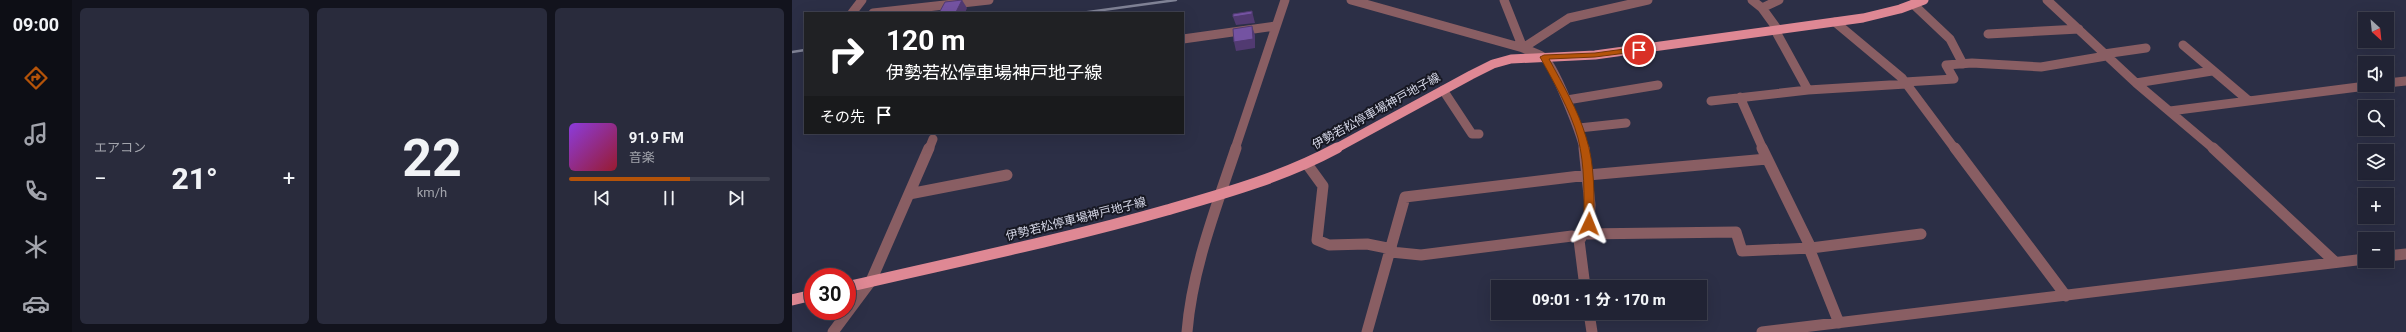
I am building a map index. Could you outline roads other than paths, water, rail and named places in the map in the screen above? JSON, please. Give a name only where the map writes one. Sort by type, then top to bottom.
[{"type":"main road","name":"伊勢若松停車場神戸地子線","points":[[856,285],[1100,229],[1219,196],[1281,176],[1307,164],[1493,64],[1511,59],[1618,52],[1835,22],[1886,13],[1924,0]]},
{"type":"main road","points":[[792,300],[804,297]]},
{"type":"street","points":[[853,12],[862,0]]},
{"type":"street","points":[[883,12],[989,0]]},
{"type":"street","points":[[1186,332],[1189,305],[1202,253],[1219,196],[1285,0]]},
{"type":"street","points":[[1350,0],[1523,48],[1544,57],[1567,100],[1579,128],[1588,175],[1589,224],[1582,236],[1579,246],[1584,280]]},
{"type":"street","points":[[1504,0],[1523,48]]},
{"type":"street","points":[[1523,48],[1569,18],[1648,0]]},
{"type":"street","points":[[1752,0],[1762,8],[1777,30],[1808,90]]},
{"type":"street","points":[[1762,8],[1779,0]]},
{"type":"street","points":[[2047,0],[2136,83],[2235,166],[2335,262]]},
{"type":"street","points":[[1913,4],[1950,39],[1963,64]]},
{"type":"street","points":[[1835,22],[1893,68],[1906,83],[2066,296]]},
{"type":"street","points":[[1184,39],[1275,26]]},
{"type":"street","points":[[1988,34],[2078,29]]},
{"type":"street","points":[[2183,45],[2249,102]]},
{"type":"street","points":[[1711,101],[1808,90],[1954,79],[1946,65],[1963,64],[2040,67],[2146,48]]},
{"type":"street","points":[[2136,83],[2212,71]]},
{"type":"street","points":[[2394,82],[2406,81]]},
{"type":"street","points":[[1567,100],[1658,85]]},
{"type":"street","points":[[2170,111],[2358,87]]},
{"type":"street","points":[[1443,90],[1472,134],[1479,134]]},
{"type":"street","points":[[1740,97],[1767,159],[1810,248],[1840,322]]},
{"type":"street","points":[[1579,128],[1626,123]]},
{"type":"street","points":[[833,332],[871,281],[933,139]]},
{"type":"street","points":[[1367,332],[1392,250],[1405,197],[1588,175],[1767,159]]},
{"type":"street","points":[[1307,164],[1323,186],[1316,234],[1317,240],[1323,244],[1339,247],[1366,244],[1421,255],[1572,236],[1736,232],[1742,251],[1810,248],[1922,234]]},
{"type":"street","points":[[909,194],[1007,175]]},
{"type":"street","points":[[2394,255],[2406,254]]},
{"type":"street","points":[[1762,332],[2358,260]]},
{"type":"street","points":[[1590,320],[1592,332]]},
{"type":"railway","points":[[1088,12],[1176,0]]},
{"type":"railway","points":[[792,52],[804,50]]}]
